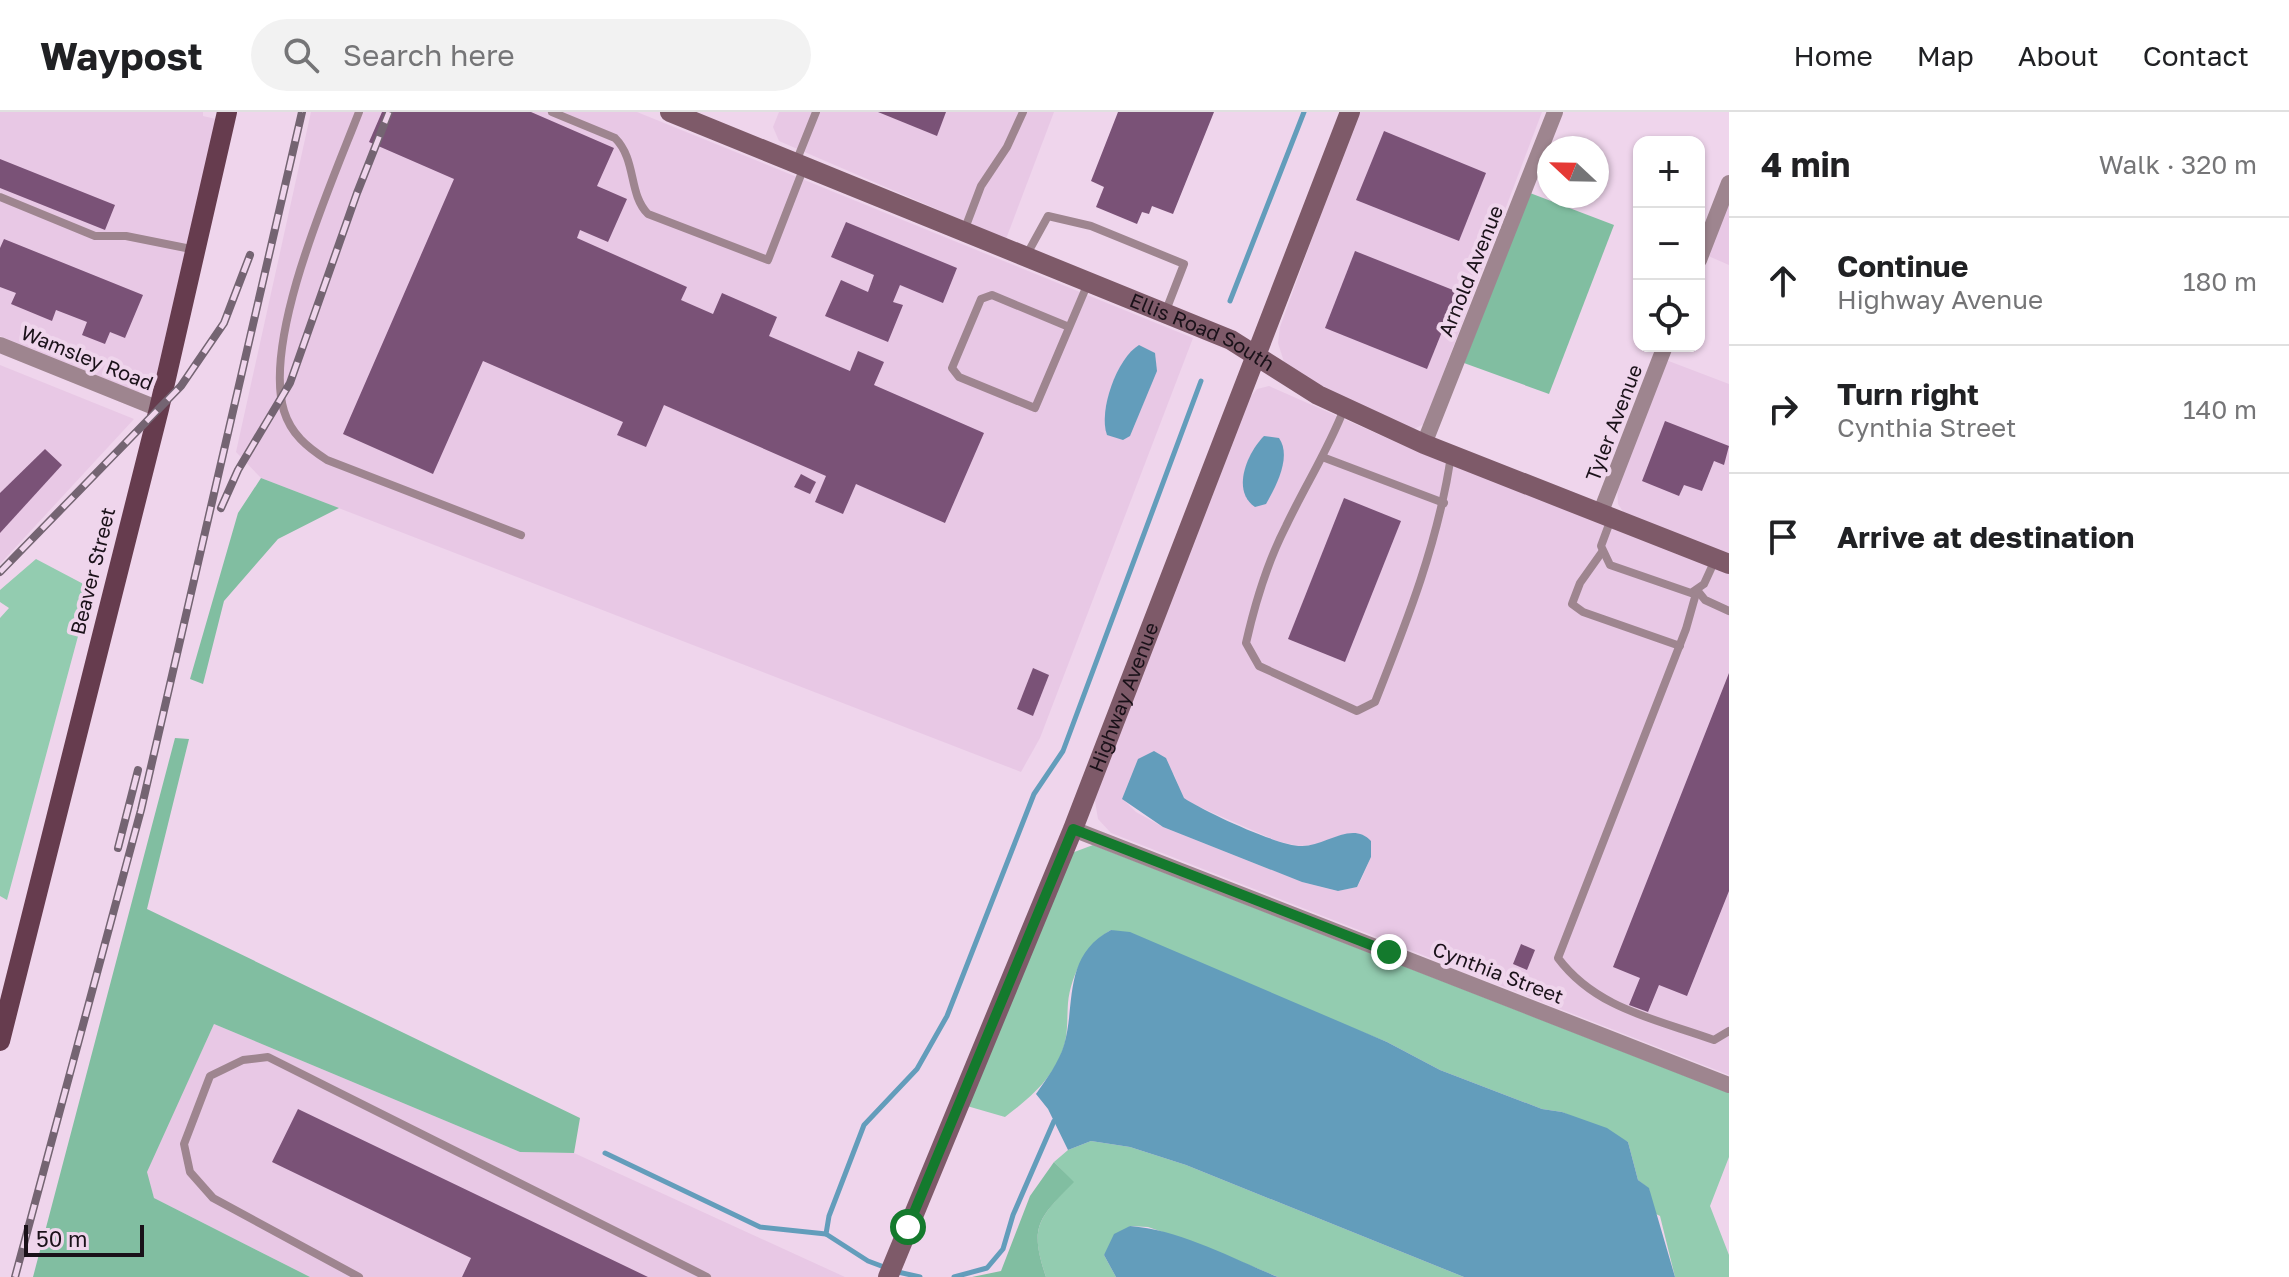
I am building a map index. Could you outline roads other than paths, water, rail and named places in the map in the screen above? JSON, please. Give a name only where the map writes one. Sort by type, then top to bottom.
[{"type":"main road","name":"Beaver Street","points":[[0,1041],[159,409],[227,112]]},
{"type":"street","name":"Ellis Road South","points":[[670,112],[1231,340],[1282,375],[1344,409],[1451,455],[1722,561]]},
{"type":"street","name":"Highway Avenue","points":[[888,1277],[1073,829],[1350,112]]},
{"type":"street","name":"Arnold Avenue","points":[[1424,444],[1555,112]]},
{"type":"street","points":[[1705,245],[1729,183]]},
{"type":"street","name":"Wamsley Road","points":[[0,345],[159,409]]},
{"type":"street","name":"Tyler Avenue","points":[[1605,516],[1663,352]]},
{"type":"street","name":"Cynthia Street","points":[[1073,829],[1729,1085]]},
{"type":"lane","points":[[359,112],[299,279],[281,351],[284,412],[305,445],[327,460],[521,535]]},
{"type":"lane","points":[[552,112],[615,138],[623,146],[631,162],[642,208],[648,214],[768,260],[816,112]]},
{"type":"lane","points":[[964,232],[981,186],[1007,147],[1023,112]]},
{"type":"lane","points":[[0,197],[95,236],[126,236],[197,250]]},
{"type":"lane","points":[[1026,257],[1048,216],[1091,226],[1184,264],[1165,314]]},
{"type":"lane","points":[[1069,327],[992,295],[981,299],[952,368],[959,377],[1035,408],[1089,283]]},
{"type":"lane","points":[[1344,409],[1325,458],[1286,526],[1258,591],[1246,643],[1259,666],[1357,711],[1375,702],[1424,578],[1444,503],[1451,455]]},
{"type":"lane","points":[[1325,458],[1444,503]]},
{"type":"lane","points":[[1605,516],[1602,552],[1580,583],[1572,604],[1583,612],[1680,646]]},
{"type":"lane","points":[[1602,552],[1610,565],[1684,592],[1697,590]]},
{"type":"lane","points":[[1722,561],[1697,590],[1680,646],[1558,958],[1575,981],[1600,999],[1714,1040],[1729,1031]]},
{"type":"lane","points":[[1697,590],[1705,600],[1729,611]]},
{"type":"lane","points":[[359,1277],[213,1198],[190,1172],[184,1144],[210,1076],[243,1060],[268,1057],[707,1277]]},
{"type":"water","points":[[1139,345],[1155,353],[1157,371],[1130,436],[1123,440],[1107,435],[1107,399],[1123,361]]},
{"type":"water","points":[[1264,436],[1279,438],[1283,446],[1283,462],[1266,504],[1255,507],[1244,492],[1244,472],[1252,452]]},
{"type":"water","points":[[1154,751],[1166,758],[1184,798],[1259,834],[1301,846],[1347,834],[1363,835],[1371,841],[1371,857],[1357,887],[1338,891],[1302,882],[1163,827],[1122,799],[1138,759]]},
{"type":"water","points":[[1111,930],[1130,932],[1387,1042],[1440,1070],[1542,1109],[1562,1112],[1607,1128],[1628,1142],[1638,1180],[1649,1188],[1675,1277],[1464,1277],[1186,1165],[1130,1147],[1091,1141],[1068,1150],[1048,1109],[1036,1094],[1056,1064],[1064,1045],[1078,967],[1095,941]]},
{"type":"water","points":[[1130,1226],[1187,1239],[1278,1277],[1116,1277],[1104,1255],[1114,1234]]},
{"type":"waterway","points":[[1230,301],[1304,112]]},
{"type":"waterway","points":[[884,1267],[868,1261],[826,1234],[829,1216],[864,1125],[917,1069],[947,1016],[1034,794],[1063,751],[1201,381]]},
{"type":"waterway","points":[[954,1277],[987,1268],[1003,1249],[1013,1215],[1054,1121]]},
{"type":"waterway","points":[[605,1153],[760,1227],[826,1234]]},
{"type":"waterway","points":[[898,1272],[920,1277]]},
{"type":"railway","points":[[15,1277],[141,810],[302,112]]},
{"type":"railway","points":[[221,508],[238,470],[290,383],[389,112]]},
{"type":"railway","points":[[0,572],[181,386],[224,323],[250,255]]},
{"type":"railway","points":[[118,848],[138,770]]}]
